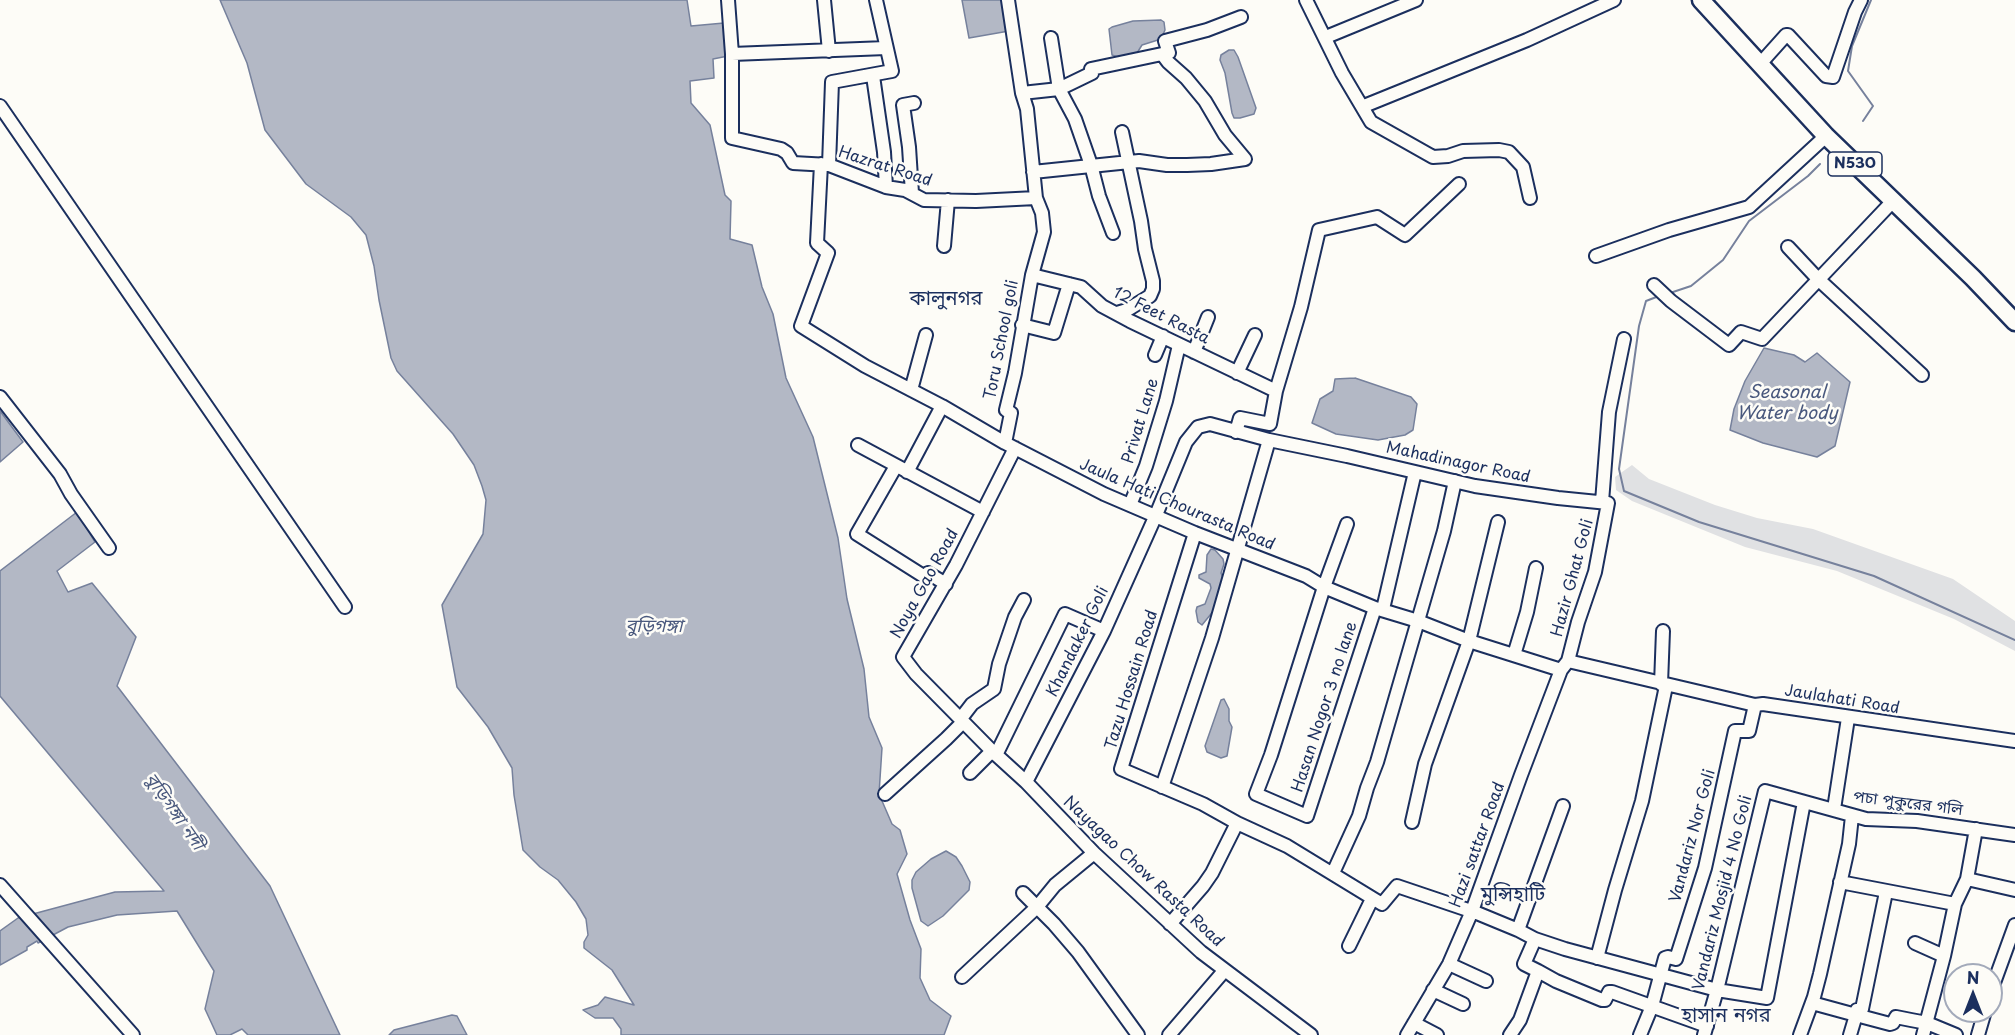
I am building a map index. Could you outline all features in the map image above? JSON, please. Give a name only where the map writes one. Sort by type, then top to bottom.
[{"type":"highway","name":"N530","points":[[1701,0],[1826,136],[1973,278],[2015,322]]},
{"type":"street","points":[[728,0],[732,54],[886,48]]},
{"type":"street","points":[[824,0],[830,51]]},
{"type":"street","points":[[825,165],[832,82],[892,71],[876,0]]},
{"type":"street","name":"Toru School goli","points":[[1008,0],[1022,93],[1027,109],[1036,198],[1042,213],[1044,232],[1032,275],[1015,373],[1006,410],[1011,412],[1010,445]]},
{"type":"street","points":[[1306,0],[1342,73],[1364,106],[1371,122],[1432,157],[1448,156],[1463,151],[1509,152],[1523,167],[1530,198]]},
{"type":"street","points":[[1326,37],[1416,0]]},
{"type":"street","points":[[1364,106],[1527,40],[1614,0]]},
{"type":"street","points":[[1760,64],[1788,35],[1826,76],[1833,77],[1861,0]]},
{"type":"street","points":[[1022,93],[1059,88],[1092,73],[1091,69],[1169,52],[1165,41],[1207,30],[1240,17]]},
{"type":"street","points":[[1051,38],[1059,88],[1075,119],[1113,233]]},
{"type":"street","name":"Hazrat Road","points":[[732,54],[732,138],[781,148],[787,153],[792,163],[825,165],[886,187],[912,193],[924,200],[1036,198]]},
{"type":"street","points":[[1033,172],[1129,162],[1146,161],[1167,165],[1187,165],[1245,159],[1226,135],[1205,101],[1162,54]]},
{"type":"street","points":[[873,76],[884,152],[886,187]]},
{"type":"street","points":[[912,193],[903,105],[914,103]]},
{"type":"street","points":[[0,106],[345,607]]},
{"type":"street","points":[[1117,312],[1127,310],[1142,302],[1150,296],[1153,289],[1122,132]]},
{"type":"street","points":[[1596,256],[1669,230],[1749,207],[1826,136]]},
{"type":"street","name":"Jaula Hati Chourasta Road","points":[[825,165],[817,243],[828,253],[801,326],[865,366],[1072,479],[1195,533],[1306,576],[1324,587],[1469,641],[1514,655],[1663,685]]},
{"type":"street","points":[[1236,432],[1240,418],[1270,424],[1276,391],[1301,308],[1319,230],[1377,217],[1405,235],[1459,184]]},
{"type":"street","points":[[944,246],[948,200]]},
{"type":"street","points":[[1656,288],[1729,345],[1741,332],[1762,339],[1893,201]]},
{"type":"street","points":[[1788,247],[1818,279],[1922,375]]},
{"type":"street","name":"12 Feet Rasta","points":[[1032,275],[1081,287],[1102,306],[1276,391]]},
{"type":"street","points":[[1022,325],[1054,333],[1069,284]]},
{"type":"street","points":[[1194,352],[1208,317]]},
{"type":"street","points":[[911,390],[926,335]]},
{"type":"street","points":[[1238,373],[1255,335]]},
{"type":"street","points":[[1155,354],[1163,336]]},
{"type":"street","name":"Hazir Ghat Goli","points":[[1565,665],[1595,572],[1605,502],[1609,412],[1624,339]]},
{"type":"street","name":"Privat Lane","points":[[1130,505],[1149,456],[1179,345]]},
{"type":"street","points":[[0,397],[60,474],[71,494],[109,548]]},
{"type":"street","points":[[942,406],[857,534],[926,577],[928,573],[946,584]]},
{"type":"street","name":"Khandaker Goli","points":[[1026,782],[1104,631],[1186,442],[1198,427],[1205,424],[1213,426]]},
{"type":"street","name":"Mahadinagor Road","points":[[1213,426],[1509,492],[1605,502]]},
{"type":"street","points":[[1162,787],[1212,638],[1269,440]]},
{"type":"street","points":[[858,445],[983,512]]},
{"type":"street","name":"Noya Gao Road","points":[[963,722],[916,674],[903,657],[946,584],[983,512],[1010,445]]},
{"type":"street","name":"Hasan Nogor 3 no lane","points":[[1324,587],[1271,755],[1256,794],[1307,816],[1379,608],[1415,472]]},
{"type":"street","points":[[1333,873],[1359,816],[1404,671],[1444,531],[1455,481]]},
{"type":"street","points":[[1412,822],[1425,764],[1469,641],[1498,522]]},
{"type":"street","points":[[1324,587],[1347,524]]},
{"type":"street","name":"Tazu Hossain Road","points":[[1195,533],[1121,769],[1203,804],[1237,824],[1287,846],[1372,899]]},
{"type":"street","points":[[1514,655],[1527,612],[1536,568]]},
{"type":"street","points":[[885,794],[963,722],[962,717],[972,704],[994,689],[999,664],[1015,617],[1024,600]]},
{"type":"street","points":[[970,773],[994,753],[1065,614],[1104,631]]},
{"type":"street","points":[[1597,958],[1642,801],[1663,685],[1663,632]]},
{"type":"street","name":"Hazi sattar Road","points":[[1407,1035],[1449,964],[1472,911],[1565,665]]},
{"type":"street","name":"Jaulahati Road","points":[[1663,685],[1755,705],[1763,704],[2015,741]]},
{"type":"street","name":"Vandariz Nor Goli","points":[[1661,975],[1666,957],[1676,959],[1705,868],[1735,730],[1749,731],[1755,705]]},
{"type":"street","points":[[1834,809],[1848,718]]},
{"type":"street","name":"Nayagao Chow Rasta Road","points":[[963,722],[1026,782],[1094,853],[1170,924],[1224,970],[1311,1035]]},
{"type":"street","name":"Vandariz Mosjid 4 No Goli","points":[[1705,1030],[1761,811],[1763,794],[1769,791],[1801,801]]},
{"type":"street","points":[[1349,946],[1372,899],[1382,904],[1397,886],[1472,911],[1534,939],[1717,990],[1767,998],[1801,801]]},
{"type":"street","name":"পচা পুকুরের গলি","points":[[1801,801],[1852,816],[1890,821],[1917,821],[2015,835]]},
{"type":"street","points":[[1518,930],[1563,806]]},
{"type":"street","points":[[1800,1035],[1812,1003],[1849,844],[1852,816]]},
{"type":"street","points":[[1170,924],[1203,886],[1237,824]]},
{"type":"street","points":[[1925,1029],[1955,904],[1967,879],[1976,829]]},
{"type":"street","points":[[962,977],[1037,907],[1055,885],[1094,853]]},
{"type":"street","points":[[1967,879],[2015,890]]},
{"type":"street","points":[[1840,882],[1955,904]]},
{"type":"street","points":[[0,885],[133,1035]]},
{"type":"street","points":[[1850,1035],[1857,1010],[1862,1009],[1886,892]]},
{"type":"street","points":[[1023,893],[1078,952],[1138,1035]]},
{"type":"street","points":[[2001,963],[2015,925]]},
{"type":"street","points":[[1534,939],[1524,964],[1556,981],[1602,1000],[1605,1000],[1610,991],[1652,1006],[1705,1030]]},
{"type":"street","points":[[1915,943],[1944,956]]},
{"type":"street","points":[[1449,964],[1486,981]]},
{"type":"street","points":[[1170,1035],[1224,970]]},
{"type":"street","points":[[1510,1035],[1520,1020],[1538,971]]},
{"type":"street","points":[[1640,1035],[1661,975]]},
{"type":"street","points":[[1433,990],[1463,1004]]},
{"type":"street","points":[[1812,1003],[1890,1024],[1896,1017],[1911,1020],[1925,1029],[1956,1035]]},
{"type":"street","points":[[1414,1023],[1437,1035]]},
{"type":"shaded area","points":[[1632,465],[1649,479],[1715,505],[1757,518],[1813,529],[1953,579],[2015,621],[2015,651],[1954,619],[1837,571],[1745,547],[1632,501],[1616,490],[1615,477]]},
{"type":"water","name":"বুড়িগঙ্গা","points":[[220,0],[687,0],[691,26],[724,23],[728,56],[713,59],[714,78],[690,81],[691,103],[710,125],[725,195],[731,201],[730,239],[752,245],[762,287],[773,314],[786,378],[813,437],[838,538],[847,599],[864,669],[869,717],[882,748],[879,794],[892,824],[900,830],[907,854],[897,874],[921,949],[920,978],[930,1000],[951,1016],[944,1035],[621,1035],[621,1029],[613,1018],[595,1018],[583,1010],[598,1005],[605,997],[634,1005],[612,970],[584,948],[588,935],[586,919],[576,902],[558,880],[540,867],[523,850],[512,768],[488,727],[457,687],[442,605],[483,534],[486,500],[482,486],[474,465],[453,434],[397,371],[391,358],[366,235],[351,217],[306,184],[265,130],[247,63]]},
{"type":"water","points":[[962,0],[1004,0],[1009,31],[969,38]]},
{"type":"water","points":[[1161,20],[1164,22],[1165,30],[1161,39],[1142,45],[1137,53],[1118,57],[1112,55],[1109,29],[1133,21]]},
{"type":"water","points":[[1234,50],[1238,57],[1256,108],[1254,114],[1240,118],[1234,118],[1232,113],[1225,73],[1220,60],[1221,55]]},
{"type":"water","name":"Seasonal Water body","points":[[1764,348],[1794,355],[1805,362],[1817,353],[1850,382],[1835,446],[1817,457],[1763,443],[1730,430],[1734,409],[1745,381]]},
{"type":"water","points":[[1355,378],[1411,397],[1417,404],[1413,430],[1405,435],[1378,440],[1336,434],[1312,423],[1320,399],[1333,391],[1335,379]]},
{"type":"water","points":[[0,411],[23,442],[0,462]]},
{"type":"water","name":"বুড়িগঙ্গা নদী","points":[[77,512],[95,542],[57,571],[68,592],[92,583],[136,637],[117,686],[270,886],[340,1035],[248,1035],[242,1029],[230,1035],[217,1035],[205,1009],[214,971],[177,911],[117,915],[68,927],[38,943],[37,941],[27,947],[27,950],[0,965],[0,931],[18,918],[115,892],[164,891],[0,696],[0,571]]},
{"type":"water","points":[[1211,549],[1223,559],[1221,573],[1225,583],[1215,609],[1202,625],[1198,622],[1196,611],[1197,607],[1205,604],[1211,588],[1210,584],[1199,578],[1199,575],[1206,572],[1207,555]]},
{"type":"water","points":[[1224,699],[1229,709],[1229,721],[1232,727],[1227,756],[1221,758],[1207,752],[1205,746],[1221,700]]},
{"type":"water","points":[[946,851],[956,857],[962,866],[970,882],[969,890],[943,916],[928,926],[921,921],[912,880],[916,872],[931,859]]},
{"type":"water","points":[[452,1015],[457,1016],[467,1035],[389,1035],[394,1030]]},
{"type":"waterway","points":[[1863,121],[1873,106],[1848,71],[1852,46],[1871,0]]},
{"type":"waterway","points":[[1670,293],[1691,286],[1723,260],[1749,221],[1808,176],[1820,164]]},
{"type":"waterway","points":[[1659,296],[1646,301],[1639,326],[1619,469],[1624,491],[1699,522],[1874,576],[2015,640]]},
{"type":"district","name":"কালুনগর","points":[[946,299]]},
{"type":"district","name":"মুন্সিহাটি","points":[[1513,895]]},
{"type":"district","name":"হাসান নগর","points":[[1726,1016]]}]
